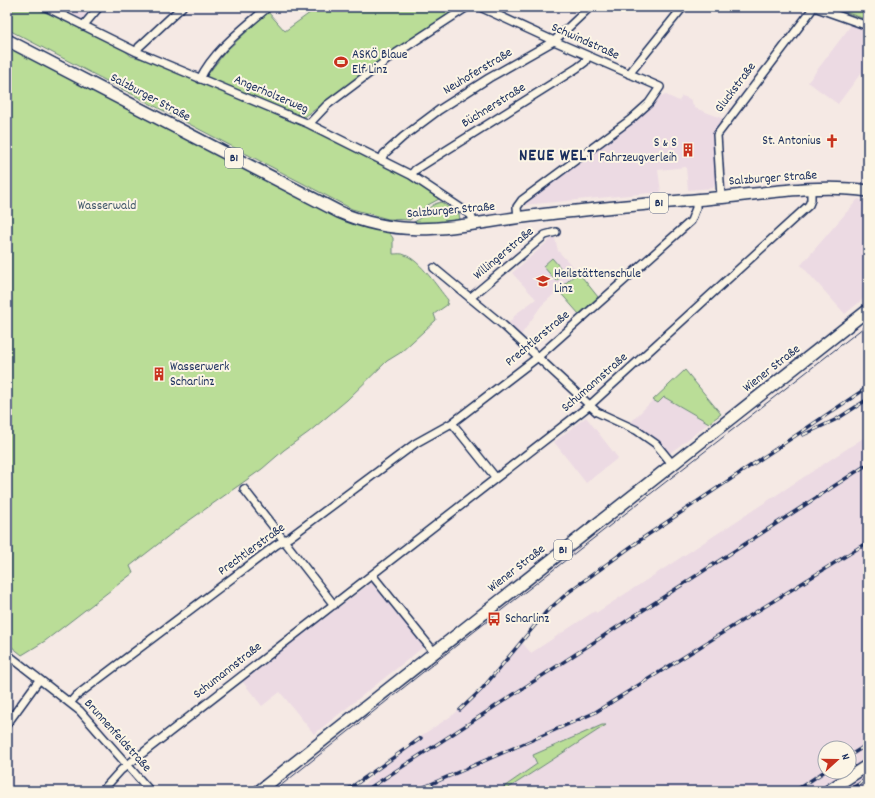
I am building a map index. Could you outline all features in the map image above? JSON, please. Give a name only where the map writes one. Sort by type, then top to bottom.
[{"type":"main road","name":"Salzburger Straße","points":[[7,40],[357,220],[404,230],[430,229],[518,218],[721,197],[811,190],[844,189],[868,191]]},
{"type":"main road","name":"Wiener Straße","points":[[259,791],[868,310]]},
{"type":"main road","points":[[828,791],[868,765]]},
{"type":"street","name":"Angerholzerweg","points":[[46,7],[137,52],[309,124],[411,175],[472,216],[474,224]]},
{"type":"street","points":[[83,26],[99,7]]},
{"type":"street","points":[[137,52],[139,47],[182,7]]},
{"type":"street","points":[[200,79],[203,73],[223,49],[268,7]]},
{"type":"street","points":[[309,124],[327,105],[395,54],[467,7]]},
{"type":"street","name":"Schwindstraße","points":[[480,7],[554,42],[660,87],[649,103],[630,120],[522,200],[517,208],[518,218]]},
{"type":"street","name":"Neuhoferstraße","points":[[381,160],[384,154],[403,137],[439,110],[489,78],[554,42],[590,7]]},
{"type":"street","points":[[629,74],[684,7]]},
{"type":"street","points":[[814,7],[868,26]]},
{"type":"street","name":"Gluckstraße","points":[[721,197],[716,135],[814,7]]},
{"type":"street","name":"Büchnerstraße","points":[[411,175],[421,166],[577,68],[585,62],[588,56]]},
{"type":"street","name":"Schumannstraße","points":[[102,791],[128,765],[590,406],[809,205],[811,200],[811,190]]},
{"type":"street","name":"Prechtlerstraße","points":[[70,702],[284,540],[416,443],[452,423],[538,357],[691,221],[696,208],[696,200]]},
{"type":"street","name":"Willingerstraße","points":[[470,298],[545,235],[556,232]]},
{"type":"street","name":"Willingerstraße","points":[[434,268],[503,325],[597,412],[636,430],[656,444],[673,465]]},
{"type":"street","points":[[452,423],[496,478]]},
{"type":"street","points":[[244,489],[334,605]]},
{"type":"street","points":[[372,575],[434,652]]},
{"type":"street","name":"Brunnenfeldstraße","points":[[7,654],[39,680],[70,702],[92,723],[150,791]]},
{"type":"street","points":[[7,724],[39,680]]},
{"type":"shaded area","points":[[54,7],[97,7],[82,23]]},
{"type":"shaded area","points":[[852,24],[868,30],[868,77],[861,73],[838,104],[808,82]]},
{"type":"shaded area","points":[[666,95],[679,101],[682,96],[690,99],[695,108],[724,119],[712,136],[716,182],[713,188],[688,190],[686,167],[658,170],[661,192],[524,205],[523,203],[651,105],[660,96]]},
{"type":"shaded area","points":[[858,199],[868,203],[868,295],[845,314],[801,265]]},
{"type":"shaded area","name":"Heilstättenschule Linz","points":[[552,238],[555,238],[558,251],[578,272],[541,306],[521,335],[508,324],[517,313],[536,299],[512,273]]},
{"type":"shaded area","points":[[664,397],[709,423],[670,453],[662,444],[629,424],[653,400],[658,403]]},
{"type":"shaded area","points":[[586,417],[618,458],[586,483],[554,442]]},
{"type":"shaded area","points":[[868,435],[868,757],[857,764],[857,740],[817,740],[817,780],[832,780],[815,791],[504,791],[605,725],[533,755],[537,764],[498,791],[357,791],[405,746],[453,715],[480,691],[520,640],[531,653],[595,611],[596,613]]},
{"type":"shaded area","points":[[374,582],[426,645],[314,734],[280,692],[262,706],[242,681]]},
{"type":"shaded area","points":[[868,772],[868,791],[839,791],[857,780]]},
{"type":"green space","points":[[7,7],[36,8],[121,47],[131,56],[151,61],[310,128],[414,180],[441,198],[426,206],[410,220],[388,219],[352,209],[7,29]]},
{"type":"green space","points":[[318,7],[456,7],[452,13],[303,118],[205,78],[226,51],[268,12],[285,31]]},
{"type":"green space","points":[[830,7],[868,7],[868,20]]},
{"type":"green space","points":[[7,33],[350,210],[373,218],[391,222],[408,223],[418,220],[429,208],[441,202],[459,214],[460,219],[452,223],[395,225],[345,211],[7,35]]},
{"type":"green space","name":"Wasserwald","points":[[7,45],[387,230],[393,238],[393,254],[404,254],[423,268],[448,300],[447,305],[434,314],[436,320],[400,353],[387,361],[347,400],[309,432],[284,450],[262,469],[180,527],[130,566],[133,573],[45,641],[22,655],[7,643]]},
{"type":"green space","points":[[552,258],[565,273],[556,281],[543,266]]},
{"type":"green space","points":[[578,272],[598,297],[579,314],[558,290]]},
{"type":"green space","points":[[685,370],[721,414],[709,423],[664,397],[658,403],[653,400]]},
{"type":"green space","points":[[602,725],[606,725],[504,791],[498,791],[537,764],[533,755]]},
{"type":"tram line","points":[[274,791],[457,645],[868,324]]},
{"type":"railway","points":[[460,710],[482,689],[546,612],[570,591],[643,538],[865,389]]},
{"type":"railway","points":[[803,435],[837,419],[868,399]]},
{"type":"railway","points":[[365,791],[868,464]]},
{"type":"railway","points":[[415,791],[594,713],[868,542]]},
{"type":"railway","points":[[346,791],[421,738]]},
{"type":"railway","points":[[857,751],[868,744]]},
{"type":"railway","points":[[795,791],[817,776]]},
{"type":"railway","points":[[848,791],[868,778]]},
{"type":"place","name":"ASKÖ Blaue Elf Linz","points":[[341,62]]},
{"type":"place","name":"St. Antonius","points":[[832,141]]},
{"type":"place","name":"S & S Fahrzeugverleih","points":[[688,150]]},
{"type":"place","name":"Heilstättenschule Linz","points":[[543,281]]},
{"type":"place","name":"Wasserwerk Scharlinz","points":[[159,374]]},
{"type":"place","name":"Scharlinz","points":[[494,619]]},
{"type":"district","name":"NEUE WELT","points":[[557,157]]}]
